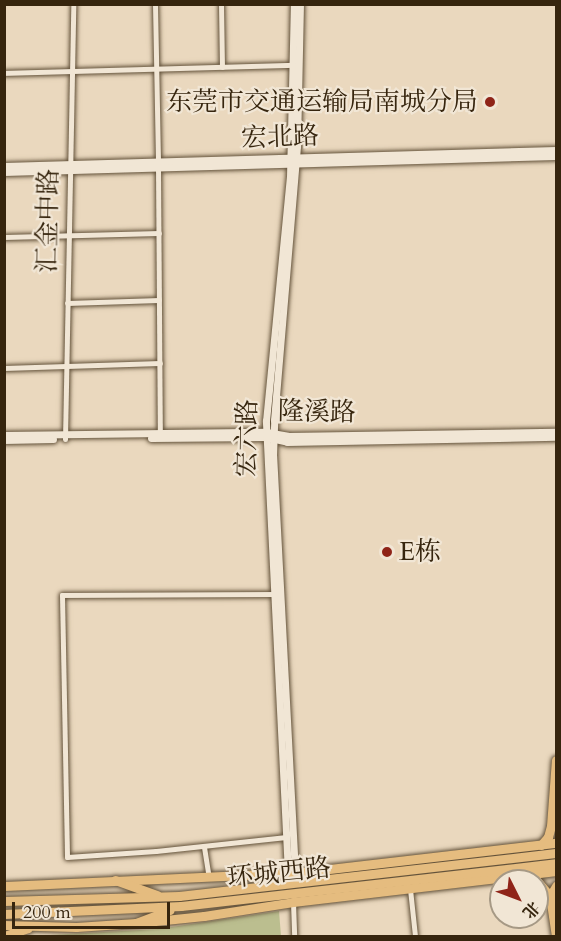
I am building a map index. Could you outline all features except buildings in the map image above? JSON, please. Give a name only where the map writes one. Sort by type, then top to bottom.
[{"type":"main road","points":[[541,845],[548,837],[553,813],[556,760]]},
{"type":"main road","points":[[553,813],[556,825]]},
{"type":"main road","points":[[4,886],[291,873],[556,843]]},
{"type":"main road","name":"环城西路","points":[[4,901],[162,897],[556,853]]},
{"type":"main road","name":"环城西路","points":[[4,914],[71,913],[181,906],[556,863]]},
{"type":"main road","points":[[4,925],[136,923],[223,914],[292,902],[489,879]]},
{"type":"main road","points":[[4,880],[25,885]]},
{"type":"main road","points":[[115,880],[162,897]]},
{"type":"main road","points":[[556,886],[550,896],[556,936]]},
{"type":"main road","points":[[136,923],[181,906]]},
{"type":"main road","points":[[4,936],[34,926]]},
{"type":"street","name":"汇金中路","points":[[65,437],[73,4]]},
{"type":"street","points":[[155,4],[160,433]]},
{"type":"street","points":[[221,4],[222,67]]},
{"type":"street","name":"宏六路","points":[[293,161],[294,4]]},
{"type":"street","name":"宏六路","points":[[291,873],[286,837],[273,594],[270,435],[293,161],[300,4]]},
{"type":"street","points":[[4,73],[293,65]]},
{"type":"street","name":"宏北路","points":[[293,161],[556,150]]},
{"type":"street","name":"宏北路","points":[[4,172],[158,164],[556,156]]},
{"type":"street","name":"宏北路","points":[[4,166],[69,167]]},
{"type":"street","points":[[4,237],[159,233]]},
{"type":"street","points":[[67,303],[159,300]]},
{"type":"street","points":[[4,368],[159,363]]},
{"type":"street","name":"隆溪路","points":[[4,440],[160,433],[288,436],[555,435]]},
{"type":"street","name":"隆溪路","points":[[4,435],[65,437],[270,435]]},
{"type":"street","name":"宏六路","points":[[270,435],[291,873]]},
{"type":"street","points":[[273,594],[62,595],[67,857],[204,847],[286,837]]},
{"type":"street","points":[[204,847],[209,877]]},
{"type":"street","points":[[410,889],[415,936]]},
{"type":"street","points":[[292,902],[294,936]]},
{"type":"green space","points":[[279,911],[281,936],[32,936],[158,929]]},
{"type":"place","name":"东莞市交通运输局南城分局","points":[[490,102]]},
{"type":"place","name":"E栋","points":[[387,552]]}]
